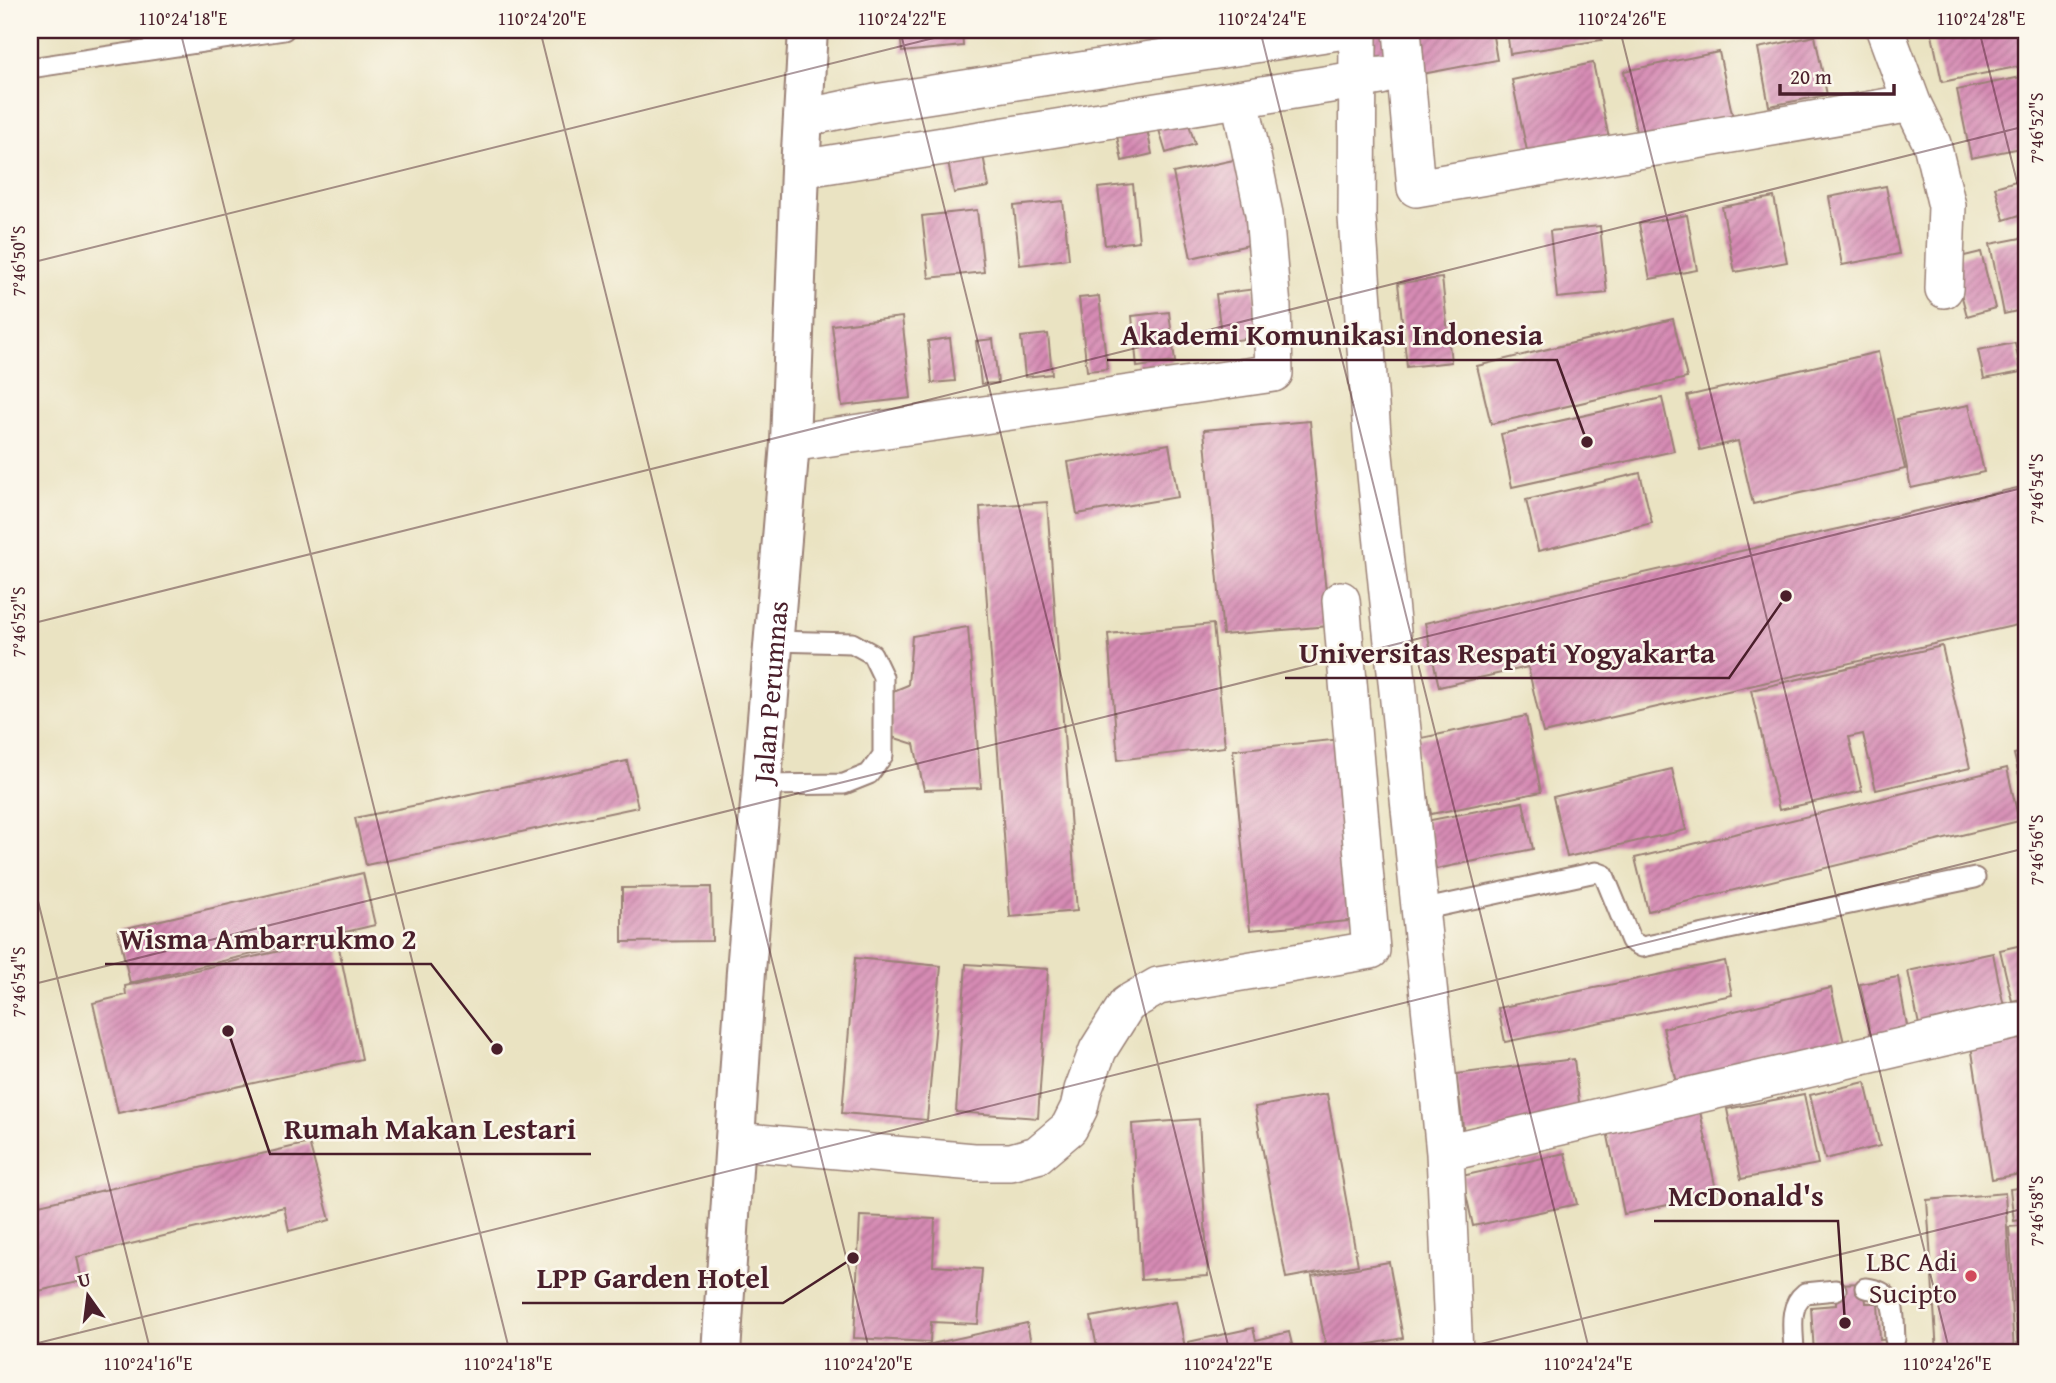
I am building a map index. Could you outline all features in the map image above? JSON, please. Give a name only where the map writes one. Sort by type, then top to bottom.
[{"type":"street","name":"Jalan Perumnas","points":[[721,1353],[790,443],[808,30]]},
{"type":"street","points":[[803,118],[889,101],[1345,30]]},
{"type":"street","points":[[1359,30],[1356,217],[1372,435],[1445,1153],[1454,1353]]},
{"type":"street","points":[[1402,30],[1416,188],[1912,103]]},
{"type":"street","points":[[1885,30],[1912,103],[1932,144],[1947,206],[1944,289]]},
{"type":"street","points":[[800,169],[1406,72]]},
{"type":"street","points":[[790,443],[1274,373],[1272,307],[1264,214],[1240,99]]},
{"type":"street","points":[[735,1141],[974,1162],[1011,1162],[1037,1155],[1069,1128],[1079,1108],[1098,1050],[1127,1004],[1158,986],[1371,950],[1341,600]]},
{"type":"street","points":[[1445,1153],[2017,1020]]},
{"type":"lane","points":[[30,68],[284,30]]},
{"type":"lane","points":[[762,785],[845,784],[869,774],[883,755],[883,677],[872,654],[852,643],[774,641]]},
{"type":"lane","points":[[1421,910],[1596,872],[1604,875],[1631,941],[1642,947],[1975,878]]},
{"type":"lane","points":[[1865,1288],[1877,1289],[1890,1299],[1893,1306],[1895,1339]]},
{"type":"lane","points":[[1794,1353],[1795,1304],[1805,1293],[1836,1290]]},
{"type":"building","points":[[900,30],[962,30],[963,46],[902,52]]},
{"type":"building","points":[[1393,30],[1400,59],[1371,63],[1367,33]]},
{"type":"building","points":[[1414,30],[1492,30],[1497,60],[1422,74]]},
{"type":"building","points":[[1507,30],[1601,30],[1602,40],[1510,54]]},
{"type":"building","points":[[1626,30],[1649,30],[1649,31],[1627,35]]},
{"type":"building","points":[[1931,30],[2026,30],[2026,65],[1942,82]]},
{"type":"building","points":[[1815,36],[1827,95],[1769,106],[1758,48]]},
{"type":"building","points":[[1719,52],[1735,128],[1639,147],[1624,71]]},
{"type":"building","points":[[1593,63],[1610,143],[1529,160],[1512,80]]},
{"type":"building","points":[[2026,76],[2026,147],[1971,158],[1957,90]]},
{"type":"building","points":[[1185,111],[1195,144],[1166,153],[1156,120]]},
{"type":"building","points":[[1146,124],[1152,154],[1122,161],[1116,131]]},
{"type":"building","points":[[983,155],[989,187],[954,193],[948,162]]},
{"type":"building","points":[[1243,158],[1262,242],[1191,258],[1173,173]]},
{"type":"building","points":[[2026,178],[2026,213],[2004,220],[1995,187]]},
{"type":"building","points":[[1133,184],[1139,241],[1105,245],[1098,188]]},
{"type":"building","points":[[1886,186],[1899,254],[1842,265],[1829,197]]},
{"type":"building","points":[[1774,197],[1787,262],[1735,272],[1722,207]]},
{"type":"building","points":[[1063,201],[1069,259],[1020,265],[1014,206]]},
{"type":"building","points":[[977,210],[984,272],[929,278],[922,216]]},
{"type":"building","points":[[1687,215],[1697,270],[1650,279],[1639,224]]},
{"type":"building","points":[[1600,226],[1607,293],[1557,298],[1550,231]]},
{"type":"building","points":[[2026,237],[2026,309],[2004,314],[1990,244]]},
{"type":"building","points":[[1981,252],[1995,308],[1967,316],[1952,259]]},
{"type":"building","points":[[1442,278],[1451,362],[1407,367],[1398,283]]},
{"type":"building","points":[[1255,289],[1260,337],[1222,342],[1216,294]]},
{"type":"building","points":[[1099,296],[1107,369],[1087,371],[1079,298]]},
{"type":"building","points":[[1169,312],[1175,362],[1137,367],[1132,316]]},
{"type":"building","points":[[902,317],[911,398],[842,406],[832,325]]},
{"type":"building","points":[[1673,319],[1687,378],[1491,424],[1477,366]]},
{"type":"building","points":[[1048,334],[1052,374],[1025,377],[1021,337]]},
{"type":"building","points":[[950,338],[955,381],[932,383],[928,341]]},
{"type":"building","points":[[993,339],[998,383],[981,384],[976,341]]},
{"type":"building","points":[[2015,343],[2021,372],[1984,379],[1978,350]]},
{"type":"building","points":[[1878,352],[1905,469],[1753,504],[1738,441],[1700,450],[1687,396]]},
{"type":"building","points":[[1662,398],[1674,451],[1512,487],[1501,434]]},
{"type":"building","points":[[1969,405],[1984,472],[1911,488],[1897,419]]},
{"type":"building","points":[[1310,421],[1329,626],[1223,635],[1204,430]]},
{"type":"building","points":[[1169,444],[1178,497],[1077,514],[1068,462]]},
{"type":"building","points":[[1640,473],[1652,523],[1538,551],[1526,500]]},
{"type":"building","points":[[2026,486],[2026,623],[1543,733],[1528,667],[1439,687],[1425,623]]},
{"type":"building","points":[[1047,502],[1077,911],[1010,917],[980,507]]},
{"type":"building","points":[[1213,624],[1225,747],[1118,760],[1108,634]]},
{"type":"building","points":[[968,627],[981,788],[924,790],[914,744],[892,737],[891,692],[908,685],[912,636]]},
{"type":"building","points":[[1942,646],[1970,768],[1876,790],[1863,734],[1849,737],[1862,791],[1779,810],[1751,690]]},
{"type":"building","points":[[1526,716],[1541,792],[1431,814],[1417,739]]},
{"type":"building","points":[[1342,739],[1359,920],[1250,930],[1233,750]]},
{"type":"building","points":[[2026,751],[2026,801],[2025,801],[2014,754]]},
{"type":"building","points":[[627,761],[638,807],[366,865],[355,818]]},
{"type":"building","points":[[2007,768],[2019,821],[1648,911],[1635,858]]},
{"type":"building","points":[[1672,769],[1686,830],[1567,857],[1553,797]]},
{"type":"building","points":[[1523,802],[1533,849],[1436,869],[1426,821]]},
{"type":"building","points":[[363,873],[375,925],[130,983],[118,930]]},
{"type":"building","points":[[711,887],[712,941],[622,942],[622,888]]},
{"type":"building","points":[[337,938],[362,1059],[118,1113],[93,1003],[126,995],[125,986]]},
{"type":"building","points":[[2026,944],[2026,998],[2012,1001],[2000,950]]},
{"type":"building","points":[[1993,953],[2004,1007],[1919,1025],[1908,971]]},
{"type":"building","points":[[855,958],[941,966],[927,1120],[842,1113]]},
{"type":"building","points":[[1725,961],[1732,995],[1505,1042],[1498,1008]]},
{"type":"building","points":[[966,964],[1048,969],[1038,1118],[956,1112]]},
{"type":"building","points":[[1898,977],[1908,1031],[1871,1038],[1860,984]]},
{"type":"building","points":[[1831,988],[1845,1047],[1677,1087],[1663,1028]]},
{"type":"building","points":[[2026,1030],[2026,1173],[1992,1179],[1970,1039]]},
{"type":"building","points":[[1574,1059],[1581,1119],[1464,1134],[1456,1074]]},
{"type":"building","points":[[1865,1082],[1880,1146],[1825,1159],[1810,1095]]},
{"type":"building","points":[[1327,1094],[1358,1265],[1286,1278],[1255,1107]]},
{"type":"building","points":[[1804,1094],[1818,1164],[1741,1179],[1727,1109]]},
{"type":"building","points":[[1700,1111],[1717,1195],[1624,1214],[1607,1131]]},
{"type":"building","points":[[1199,1119],[1208,1276],[1141,1280],[1132,1124]]},
{"type":"building","points":[[309,1143],[330,1220],[289,1231],[284,1207],[77,1257],[82,1281],[30,1293],[30,1207]]},
{"type":"building","points":[[1565,1153],[1577,1204],[1473,1226],[1462,1176]]},
{"type":"building","points":[[2026,1187],[2026,1219],[2014,1221],[2010,1189]]},
{"type":"building","name":"LBC Adi Sucipto","points":[[2005,1193],[2014,1353],[1937,1353],[1927,1200]]},
{"type":"building","points":[[860,1216],[935,1219],[933,1266],[982,1269],[978,1324],[931,1322],[930,1342],[854,1338]]},
{"type":"building","points":[[2026,1225],[2026,1353],[2018,1353],[2009,1227]]},
{"type":"building","points":[[1389,1262],[1403,1338],[1327,1352],[1312,1276]]},
{"type":"building","points":[[1864,1283],[1866,1303],[1878,1303],[1880,1340],[1899,1339],[1900,1353],[1814,1353],[1811,1307],[1836,1305],[1836,1284]]},
{"type":"building","points":[[1176,1301],[1186,1353],[1098,1353],[1091,1317]]},
{"type":"building","points":[[1027,1323],[1033,1353],[910,1353],[909,1349]]},
{"type":"building","points":[[1253,1328],[1256,1340],[1289,1332],[1294,1353],[1190,1353],[1188,1342]]},
{"type":"place","name":"Akademi Komunikasi Indonesia","points":[[1587,442]]},
{"type":"place","name":"Universitas Respati Yogyakarta","points":[[1786,596]]},
{"type":"place","name":"Rumah Makan Lestari","points":[[228,1031]]},
{"type":"place","name":"Wisma Ambarrukmo 2","points":[[497,1049]]},
{"type":"place","name":"LPP Garden Hotel","points":[[853,1258]]},
{"type":"place","name":"LBC Adi Sucipto","points":[[1971,1276]]},
{"type":"place","name":"McDonald's","points":[[1845,1323]]}]
